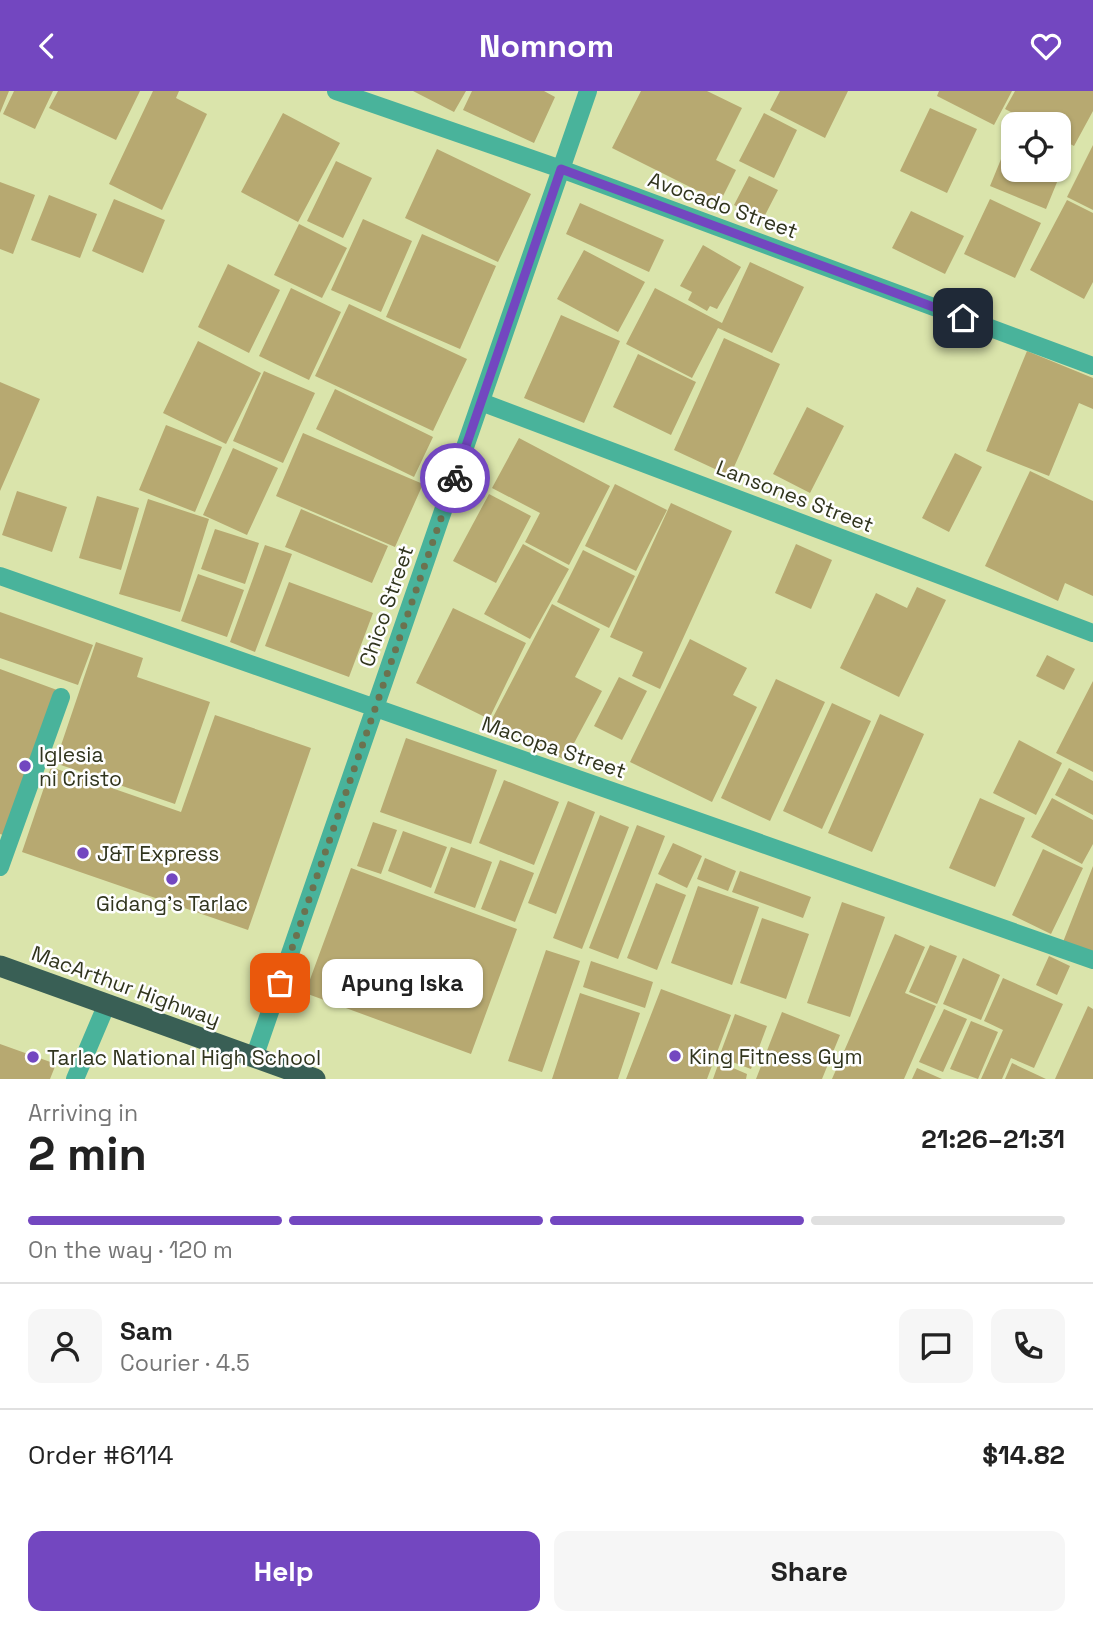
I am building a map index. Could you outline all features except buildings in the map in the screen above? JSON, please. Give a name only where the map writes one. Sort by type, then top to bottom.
[{"type":"highway","name":"MacArthur Highway","points":[[0,966],[315,1079]]},
{"type":"street","name":"Avocado Street","points":[[336,91],[561,169],[1093,366]]},
{"type":"street","name":"Chico Street","points":[[254,1058],[588,91]]},
{"type":"street","name":"Lansones Street","points":[[481,402],[1093,633]]},
{"type":"street","name":"Macopa Street","points":[[0,576],[1093,960]]},
{"type":"street","points":[[0,867],[61,697]]},
{"type":"street","points":[[75,1079],[106,1006]]},
{"type":"way so far","points":[[280,983],[455,478]]},
{"type":"place","name":"Iglesia ni Cristo","points":[[25,766]]},
{"type":"place","name":"J&T Express","points":[[83,853]]},
{"type":"place","name":"Gidang's Tarlac","points":[[172,879]]},
{"type":"place","name":"Apung Iska","points":[[280,983]]},
{"type":"place","name":"King Fitness Gym","points":[[675,1056]]},
{"type":"place","name":"Tarlac National High School","points":[[33,1057]]},
{"type":"route","points":[[455,478],[561,169],[963,318]]}]
